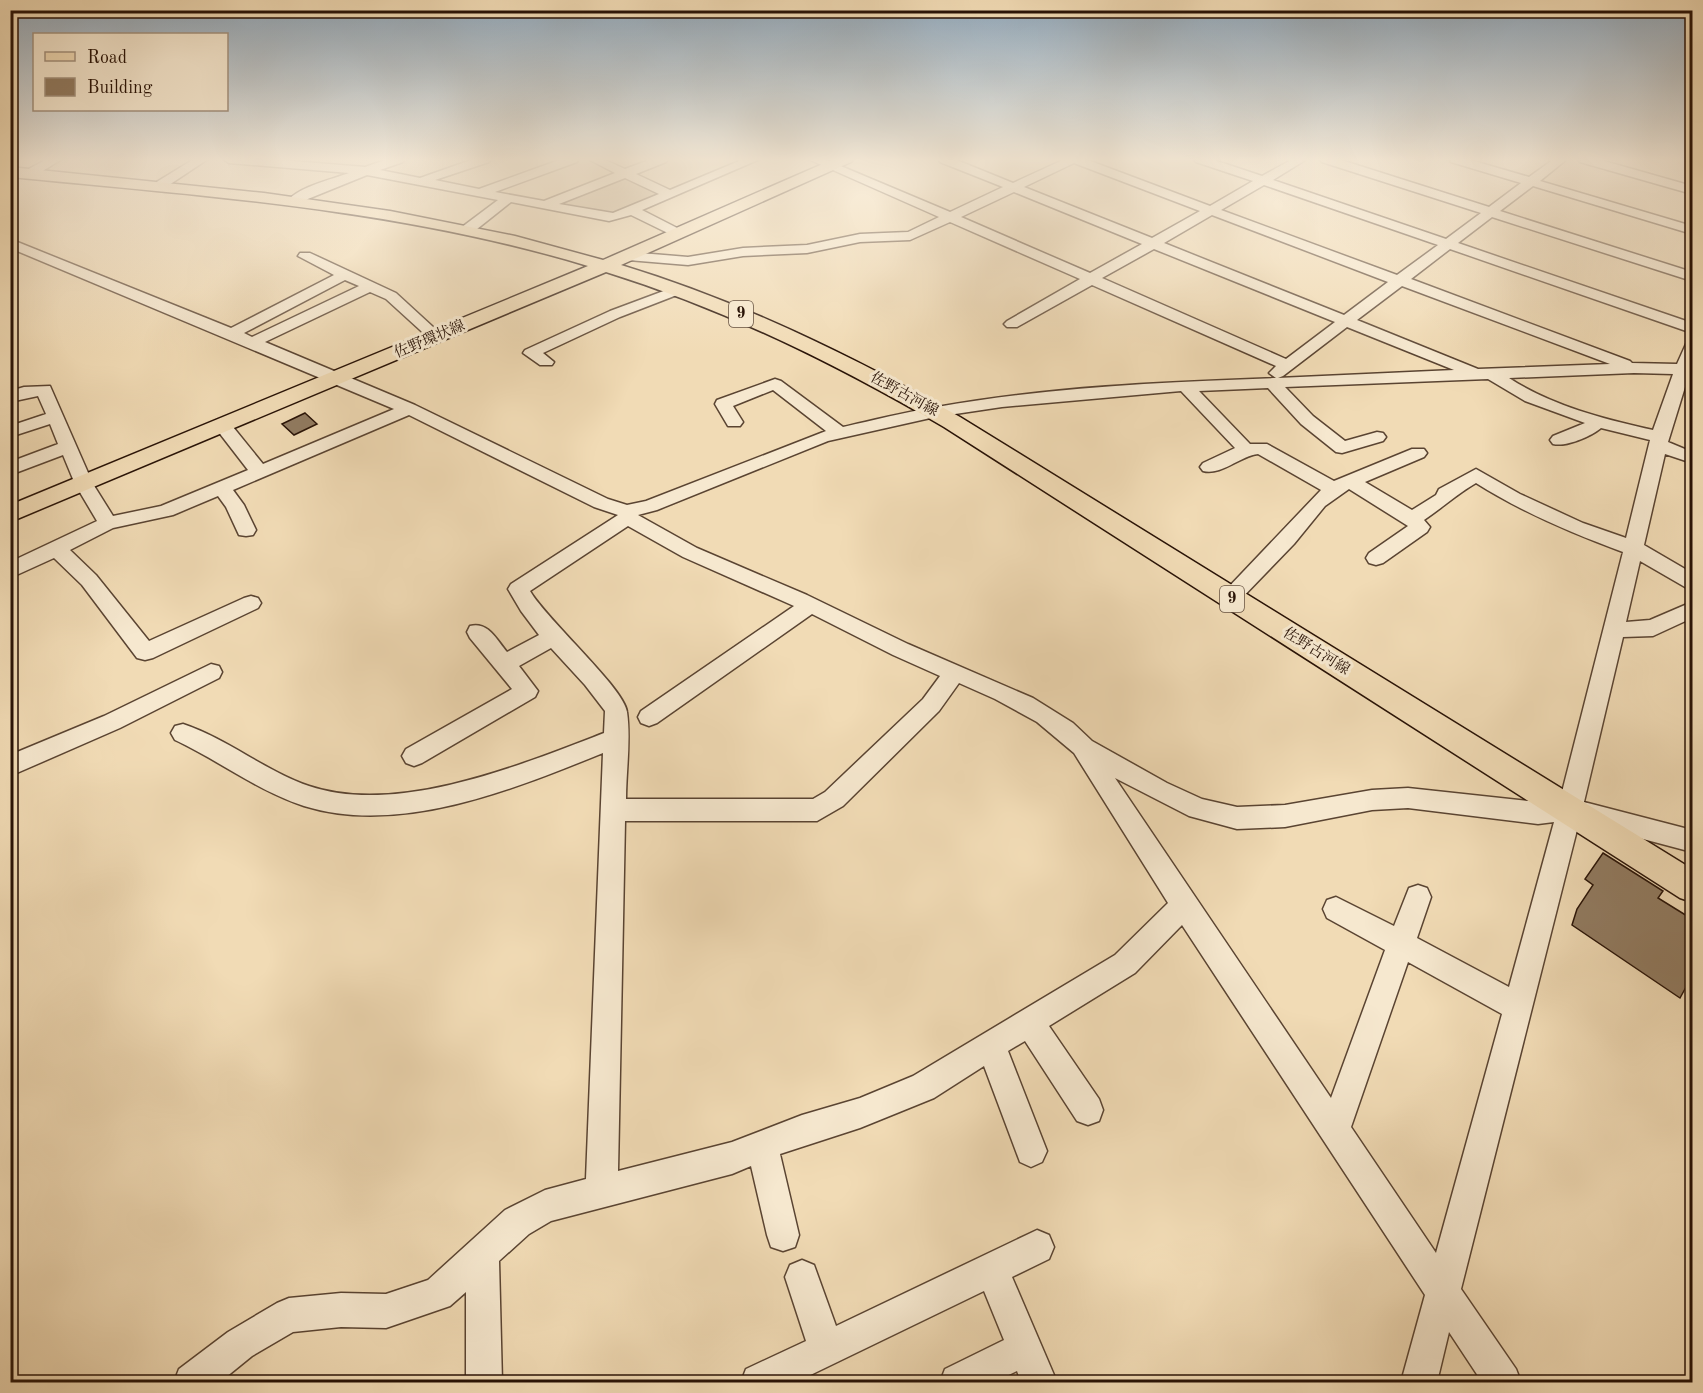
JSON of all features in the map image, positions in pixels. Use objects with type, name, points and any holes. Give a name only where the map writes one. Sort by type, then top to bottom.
[{"type":"main road","name":"佐野古河線","points":[[431,224],[467,230],[605,266],[750,318],[819,349],[935,412],[1692,887]]},
{"type":"main road","name":"佐野環状線","points":[[10,514],[337,380],[700,224]]},
{"type":"street","points":[[467,230],[475,224]]},
{"type":"street","points":[[658,224],[678,234]]},
{"type":"street","points":[[627,256],[688,261],[743,252],[807,249],[860,238],[910,236],[935,224]]},
{"type":"street","points":[[966,224],[1287,365]]},
{"type":"street","points":[[1107,224],[1485,374],[1562,410],[1596,423],[1660,441],[1692,458]]},
{"type":"street","points":[[1012,324],[1188,224]]},
{"type":"street","points":[[1250,224],[1634,368]]},
{"type":"street","points":[[1390,224],[1692,328]]},
{"type":"street","points":[[1267,384],[1287,365],[1473,224]]},
{"type":"street","points":[[1530,224],[1692,277]]},
{"type":"street","points":[[1669,224],[1692,231]]},
{"type":"street","points":[[10,243],[409,410],[627,514],[678,546],[810,605],[894,647],[1041,712],[1067,731],[1082,747],[1184,905],[1503,1383]]},
{"type":"street","points":[[305,256],[391,296],[436,337]]},
{"type":"street","points":[[231,334],[344,275]]},
{"type":"street","points":[[251,343],[371,286]]},
{"type":"street","points":[[546,362],[531,353],[615,314],[677,290]]},
{"type":"street","points":[[1419,1383],[1570,810],[1660,441],[1687,369],[1692,347]]},
{"type":"street","points":[[602,1191],[616,710],[607,695],[552,638],[519,587],[627,514],[840,433],[935,412],[1039,397],[1186,387],[1634,368],[1687,369]]},
{"type":"street","points":[[734,422],[723,404],[775,384],[840,433]]},
{"type":"street","points":[[1267,384],[1342,448],[1377,437]]},
{"type":"street","points":[[1186,387],[1246,450]]},
{"type":"street","points":[[15,390],[44,390],[84,484],[108,523]]},
{"type":"street","points":[[10,571],[108,523],[166,511],[409,410]]},
{"type":"street","points":[[10,432],[55,416]]},
{"type":"street","points":[[1559,440],[1589,429],[1596,423]]},
{"type":"street","points":[[223,426],[260,472]]},
{"type":"street","points":[[10,469],[67,447]]},
{"type":"street","points":[[1209,467],[1246,450],[1261,448],[1412,519],[1420,527],[1376,558]]},
{"type":"street","points":[[1230,598],[1287,539],[1318,502],[1342,485],[1419,453]]},
{"type":"street","points":[[1412,519],[1444,498],[1446,493],[1476,475],[1513,498],[1576,528],[1633,548],[1692,582]]},
{"type":"street","points":[[222,489],[236,505],[246,530]]},
{"type":"street","points":[[56,548],[89,580],[145,652],[251,603]]},
{"type":"street","points":[[649,717],[810,605]]},
{"type":"street","points":[[1614,630],[1653,628],[1692,609]]},
{"type":"street","points":[[414,756],[527,691],[478,632]]},
{"type":"street","points":[[505,664],[552,638]]},
{"type":"street","points":[[10,766],[112,722],[211,672]]},
{"type":"street","points":[[613,810],[817,810],[834,799],[931,705],[954,673]]},
{"type":"street","points":[[183,733],[306,796],[352,807],[387,806],[484,785],[541,768],[614,739]]},
{"type":"street","points":[[1082,747],[1158,790],[1198,809],[1237,818],[1285,816],[1372,800],[1408,798],[1538,813],[1570,810],[1692,842]]},
{"type":"street","points":[[1334,1130],[1418,897]]},
{"type":"street","points":[[192,1383],[240,1344],[289,1315],[341,1310],[386,1311],[438,1294],[517,1222],[545,1206],[732,1158],[802,1130],[860,1113],[923,1087],[1125,964],[1184,905]]},
{"type":"street","points":[[1336,909],[1518,1007]]},
{"type":"street","points":[[1030,1023],[1088,1110]]},
{"type":"street","points":[[992,1047],[1031,1151]]},
{"type":"street","points":[[763,1147],[783,1235]]},
{"type":"street","points":[[759,1383],[1037,1247]]},
{"type":"street","points":[[482,1253],[484,1383]]},
{"type":"street","points":[[992,1269],[1039,1383]]},
{"type":"street","points":[[802,1277],[826,1350]]},
{"type":"street","points":[[958,1383],[1025,1348]]},
{"type":"building","points":[[305,413],[317,424],[294,435],[282,424]]},
{"type":"building","points":[[1603,853],[1663,891],[1658,898],[1692,919],[1692,950],[1688,956],[1692,959],[1692,976],[1680,998],[1572,925],[1577,909],[1593,885],[1585,879]]}]
